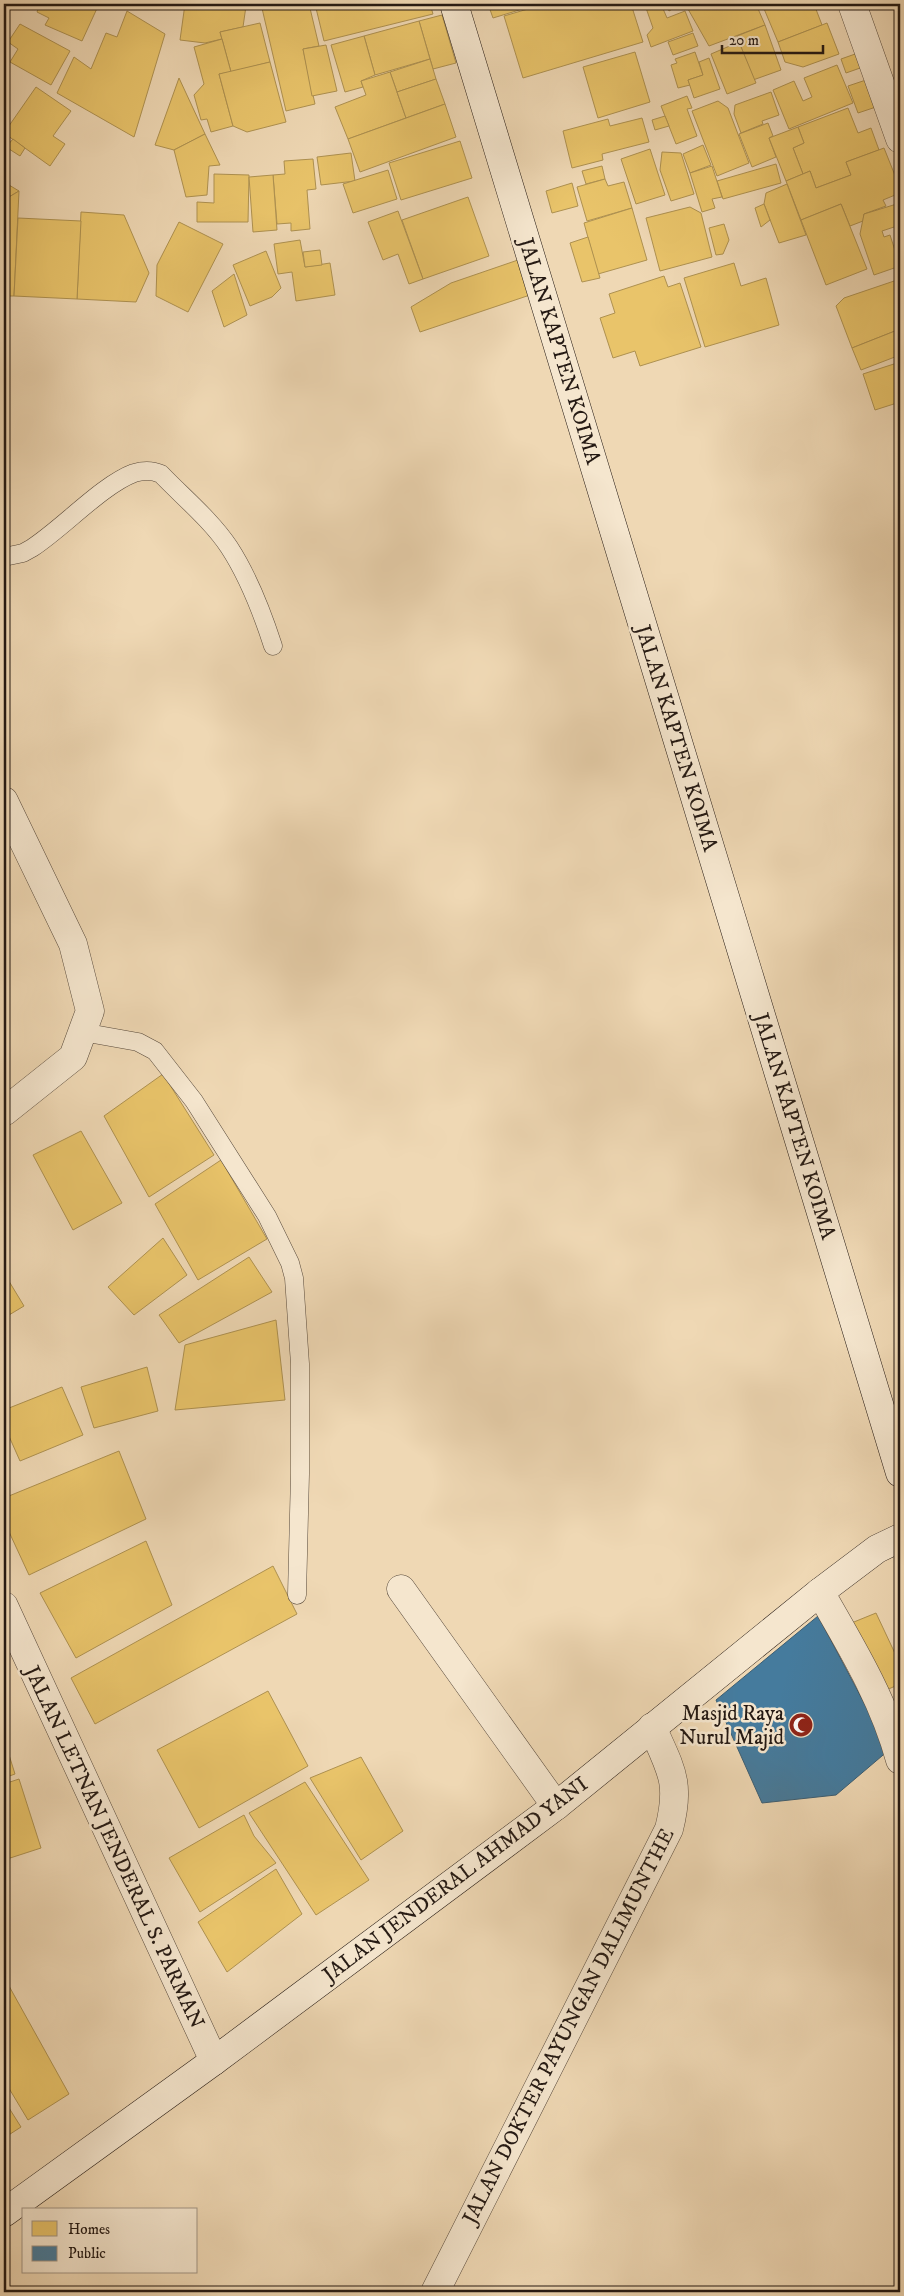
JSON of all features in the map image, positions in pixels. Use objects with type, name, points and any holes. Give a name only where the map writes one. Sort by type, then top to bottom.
[{"type":"street","name":"JALAN KAPTEN KOIMA","points":[[454,4],[900,1473]]},
{"type":"street","points":[[852,4],[900,138]]},
{"type":"street","points":[[4,801],[72,944],[90,1012],[77,1044],[4,1112]]},
{"type":"street","name":"JALAN JENDERAL AHMAD YANI","points":[[4,2213],[214,2061],[556,1806],[820,1592],[877,1549],[900,1538]]},
{"type":"street","points":[[401,1589],[556,1806]]},
{"type":"street","points":[[820,1592],[868,1676],[900,1760]]},
{"type":"street","name":"JALAN LETNAN JENDERAL S. PARMAN","points":[[4,1606],[214,2061]]},
{"type":"street","name":"JALAN DOKTER PAYUNGAN DALIMUNTHE","points":[[435,2292],[669,1829],[676,1797],[674,1779],[652,1728]]},
{"type":"lane","points":[[4,557],[23,553],[37,545],[118,481],[135,473],[153,471],[161,474],[229,546],[241,568],[273,646]]},
{"type":"lane","points":[[77,1044],[138,1042],[156,1051],[194,1101],[267,1216],[290,1263],[294,1278],[300,1364],[300,1474],[296,1595]]},
{"type":"building: Homes","points":[[40,4],[99,4],[82,41],[45,25],[49,18],[37,12]]},
{"type":"building: Homes","points":[[185,4],[246,6],[243,27],[220,32],[222,39],[205,43],[180,40]]},
{"type":"building: Homes","points":[[261,4],[309,4],[319,46],[303,49],[315,104],[286,111]]},
{"type":"building: Homes","points":[[315,4],[430,4],[433,14],[324,41]]},
{"type":"building: Homes","points":[[488,4],[539,4],[493,18]]},
{"type":"building: Homes","points":[[545,4],[631,4],[643,42],[523,78],[504,16]]},
{"type":"building: Homes","points":[[661,4],[667,18],[685,11],[693,31],[651,47],[647,35],[653,28],[645,5]]},
{"type":"building: Homes","points":[[666,4],[681,4],[669,11]]},
{"type":"building: Homes","points":[[701,4],[756,4],[765,25],[709,46],[688,9]]},
{"type":"building: Homes","points":[[762,4],[814,4],[822,25],[778,42]]},
{"type":"building: Homes","points":[[127,11],[165,34],[134,137],[57,93],[74,57],[91,69],[106,33],[117,37]]},
{"type":"building: Homes","points":[[442,15],[456,63],[433,69],[419,21]]},
{"type":"building: Homes","points":[[419,21],[430,59],[375,75],[364,36]]},
{"type":"building: Homes","points":[[260,23],[270,62],[231,72],[220,32]]},
{"type":"building: Homes","points":[[827,23],[839,54],[803,67],[785,62],[778,42]]},
{"type":"building: Homes","points":[[20,24],[70,51],[51,85],[10,62],[18,49],[8,42]]},
{"type":"building: Homes","points":[[765,25],[781,70],[753,80],[737,36]]},
{"type":"building: Homes","points":[[693,33],[698,46],[673,55],[668,42]]},
{"type":"building: Homes","points":[[364,36],[375,75],[361,81],[363,87],[345,92],[331,45]]},
{"type":"building: Homes","points":[[222,39],[231,72],[219,74],[233,126],[211,132],[207,119],[201,120],[194,95],[204,84],[194,47]]},
{"type":"building: Homes","points":[[739,42],[756,83],[727,94],[711,54]]},
{"type":"building: Homes","points":[[326,45],[337,91],[312,96],[303,49]]},
{"type":"building: Homes","points":[[635,52],[650,102],[598,118],[583,67]]},
{"type":"building: Homes","points":[[695,52],[703,75],[688,80],[690,85],[678,88],[671,65],[677,63],[675,59]]},
{"type":"building: Homes","points":[[858,53],[863,67],[846,73],[841,59]]},
{"type":"building: Homes","points":[[709,58],[720,89],[694,98],[688,80],[703,75],[699,62]]},
{"type":"building: Homes","points":[[430,59],[436,79],[397,92],[390,72]]},
{"type":"building: Homes","points":[[270,62],[286,122],[247,132],[233,126],[219,74]]},
{"type":"building: Homes","points":[[837,65],[853,103],[789,129],[773,90],[794,81],[803,101],[812,97],[804,78]]},
{"type":"building: Homes","points":[[390,72],[406,118],[348,139],[335,107],[366,95],[361,81]]},
{"type":"building: Homes","points":[[179,78],[205,134],[174,150],[155,145]]},
{"type":"building: Homes","points":[[436,79],[445,104],[406,118],[397,92]]},
{"type":"building: Homes","points":[[869,79],[879,106],[858,113],[848,86]]},
{"type":"building: Homes","points":[[36,87],[71,111],[53,136],[65,144],[50,166],[4,133]]},
{"type":"building: Homes","points":[[771,92],[779,115],[762,121],[763,124],[741,133],[734,114],[735,105]]},
{"type":"building: Homes","points":[[687,96],[692,108],[687,109],[697,136],[676,144],[661,106]]},
{"type":"building: Homes","points":[[718,101],[728,108],[749,163],[717,176],[692,111]]},
{"type":"building: Homes","points":[[445,104],[456,137],[360,172],[348,139]]},
{"type":"building: Homes","points":[[848,108],[858,133],[871,128],[879,150],[846,162],[851,175],[816,188],[810,171],[803,174],[793,148],[804,143],[798,127]]},
{"type":"building: Homes","points":[[665,116],[669,126],[655,130],[652,120]]},
{"type":"building: Homes","points":[[642,118],[649,142],[602,154],[603,160],[572,168],[563,131],[608,119],[610,126]]},
{"type":"building: Homes","points":[[768,123],[773,136],[769,138],[776,157],[752,167],[739,134]]},
{"type":"building: Homes","points":[[798,127],[804,143],[793,148],[803,174],[786,181],[769,138]]},
{"type":"building: Homes","points":[[205,134],[220,165],[209,166],[207,195],[186,197],[174,150]]},
{"type":"building: Homes","points":[[13,139],[25,148],[20,156],[6,147]]},
{"type":"building: Homes","points":[[460,141],[472,178],[401,200],[389,163]]},
{"type":"building: Homes","points":[[703,145],[711,165],[690,173],[683,154]]},
{"type":"building: Homes","points":[[884,148],[900,188],[900,193],[883,200],[886,206],[864,214],[863,221],[850,226],[841,204],[801,220],[786,181],[810,171],[816,188],[851,175],[846,162]]},
{"type":"building: Homes","points":[[650,149],[665,195],[636,204],[621,159]]},
{"type":"building: Homes","points":[[662,152],[681,153],[694,194],[671,201],[660,170]]},
{"type":"building: Homes","points":[[351,153],[355,181],[321,185],[317,157]]},
{"type":"building: Homes","points":[[313,159],[316,189],[307,190],[310,229],[291,231],[291,223],[277,224],[273,175],[285,174],[284,161]]},
{"type":"building: Homes","points":[[776,164],[781,183],[723,199],[717,181]]},
{"type":"building: Homes","points":[[602,166],[605,179],[586,184],[582,171]]},
{"type":"building: Homes","points":[[712,166],[722,197],[712,199],[715,208],[702,212],[690,173]]},
{"type":"building: Homes","points":[[388,170],[397,199],[353,213],[343,184]]},
{"type":"building: Homes","points":[[214,174],[249,175],[248,222],[197,222],[197,202],[214,203]]},
{"type":"building: Homes","points":[[273,175],[277,230],[253,232],[249,177]]},
{"type":"building: Homes","points":[[605,179],[608,186],[624,182],[632,208],[587,221],[577,187]]},
{"type":"building: Homes","points":[[4,182],[19,191],[4,200]]},
{"type":"building: Homes","points":[[572,183],[578,206],[552,213],[546,191]]},
{"type":"building: Homes","points":[[787,184],[806,235],[779,243],[764,204],[766,193]]},
{"type":"building: Homes","points":[[19,191],[14,296],[4,296],[4,200]]},
{"type":"building: Homes","points":[[468,197],[489,256],[423,279],[402,220]]},
{"type":"building: Homes","points":[[900,203],[900,225],[882,231],[884,237],[890,235],[900,266],[874,275],[860,234],[864,214]]},
{"type":"building: Homes","points":[[764,204],[770,220],[761,227],[755,208]]},
{"type":"building: Homes","points":[[841,204],[867,269],[826,285],[801,220]]},
{"type":"building: Homes","points":[[690,207],[701,213],[712,257],[660,271],[646,218]]},
{"type":"building: Homes","points":[[632,208],[647,260],[598,274],[584,223]]},
{"type":"building: Homes","points":[[398,211],[423,279],[409,284],[398,254],[383,260],[368,222]]},
{"type":"building: Homes","points":[[81,212],[124,215],[149,273],[136,302],[77,299]]},
{"type":"building: Homes","points":[[18,218],[81,221],[77,299],[14,296]]},
{"type":"building: Homes","points":[[179,222],[223,244],[188,312],[156,296],[157,265]]},
{"type":"building: Homes","points":[[724,224],[729,240],[723,254],[716,255],[709,228]]},
{"type":"building: Homes","points":[[588,237],[600,278],[582,282],[570,243]]},
{"type":"building: Homes","points":[[300,240],[305,267],[330,263],[335,295],[296,301],[292,272],[278,274],[274,244]]},
{"type":"building: Homes","points":[[320,250],[322,265],[305,267],[303,252]]},
{"type":"building: Homes","points":[[266,251],[281,288],[272,297],[250,306],[233,265]]},
{"type":"building: Homes","points":[[518,260],[530,295],[420,332],[411,307],[451,283]]},
{"type":"building: Homes","points":[[734,263],[741,286],[766,278],[779,325],[705,347],[684,278]]},
{"type":"building: Homes","points":[[234,274],[247,315],[224,327],[212,291]]},
{"type":"building: Homes","points":[[664,276],[668,287],[680,283],[701,347],[640,366],[635,351],[613,358],[600,318],[615,313],[609,294]]},
{"type":"building: Homes","points":[[900,279],[900,329],[852,348],[836,306],[844,298]]},
{"type":"building: Homes","points":[[900,329],[900,355],[861,370],[852,348]]},
{"type":"building: Homes","points":[[900,362],[900,402],[875,410],[863,374]]},
{"type":"building: Homes","points":[[163,1074],[214,1155],[149,1197],[104,1116]]},
{"type":"building: Homes","points":[[81,1131],[122,1203],[73,1230],[33,1155]]},
{"type":"building: Homes","points":[[221,1160],[267,1239],[198,1280],[155,1204]]},
{"type":"building: Homes","points":[[163,1238],[187,1275],[134,1315],[108,1287]]},
{"type":"building: Homes","points":[[249,1257],[272,1292],[179,1343],[159,1315]]},
{"type":"building: Homes","points":[[4,1273],[24,1306],[4,1318]]},
{"type":"building: Homes","points":[[276,1320],[285,1400],[175,1410],[185,1345]]},
{"type":"building: Homes","points":[[147,1367],[158,1411],[94,1428],[81,1387]]},
{"type":"building: Homes","points":[[62,1387],[83,1435],[20,1461],[4,1425],[4,1410]]},
{"type":"building: Homes","points":[[119,1451],[146,1519],[29,1575],[4,1521],[4,1498]]},
{"type":"building: Homes","points":[[146,1541],[172,1605],[76,1658],[40,1593]]},
{"type":"building: Homes","points":[[273,1566],[297,1614],[95,1724],[71,1678]]},
{"type":"building: Homes","points":[[876,1613],[900,1664],[900,1684],[884,1691],[849,1624]]},
{"type":"building: Homes","points":[[268,1691],[308,1766],[199,1828],[157,1750]]},
{"type":"building: Homes","points":[[4,1739],[15,1774],[4,1778]]},
{"type":"building: Homes","points":[[361,1757],[403,1831],[361,1860],[310,1778]]},
{"type":"building: Homes","points":[[19,1779],[41,1848],[4,1860],[4,1784]]},
{"type":"building: Homes","points":[[305,1782],[369,1880],[316,1915],[249,1813]]},
{"type":"building: Homes","points":[[244,1815],[254,1836],[276,1863],[200,1912],[169,1858]]},
{"type":"building: Homes","points":[[276,1869],[302,1914],[227,1972],[198,1922]]},
{"type":"building: Homes","points":[[4,1977],[69,2094],[28,2120],[4,2080]]},
{"type":"building: Homes","points":[[4,2100],[21,2127],[4,2138]]},
{"type":"building: Public","name":"Masjid Raya Nurul Majid","points":[[818,1616],[889,1750],[836,1795],[762,1803],[716,1700]]},
{"type":"place","name":"Masjid Raya Nurul Majid","points":[[801,1725]]}]
